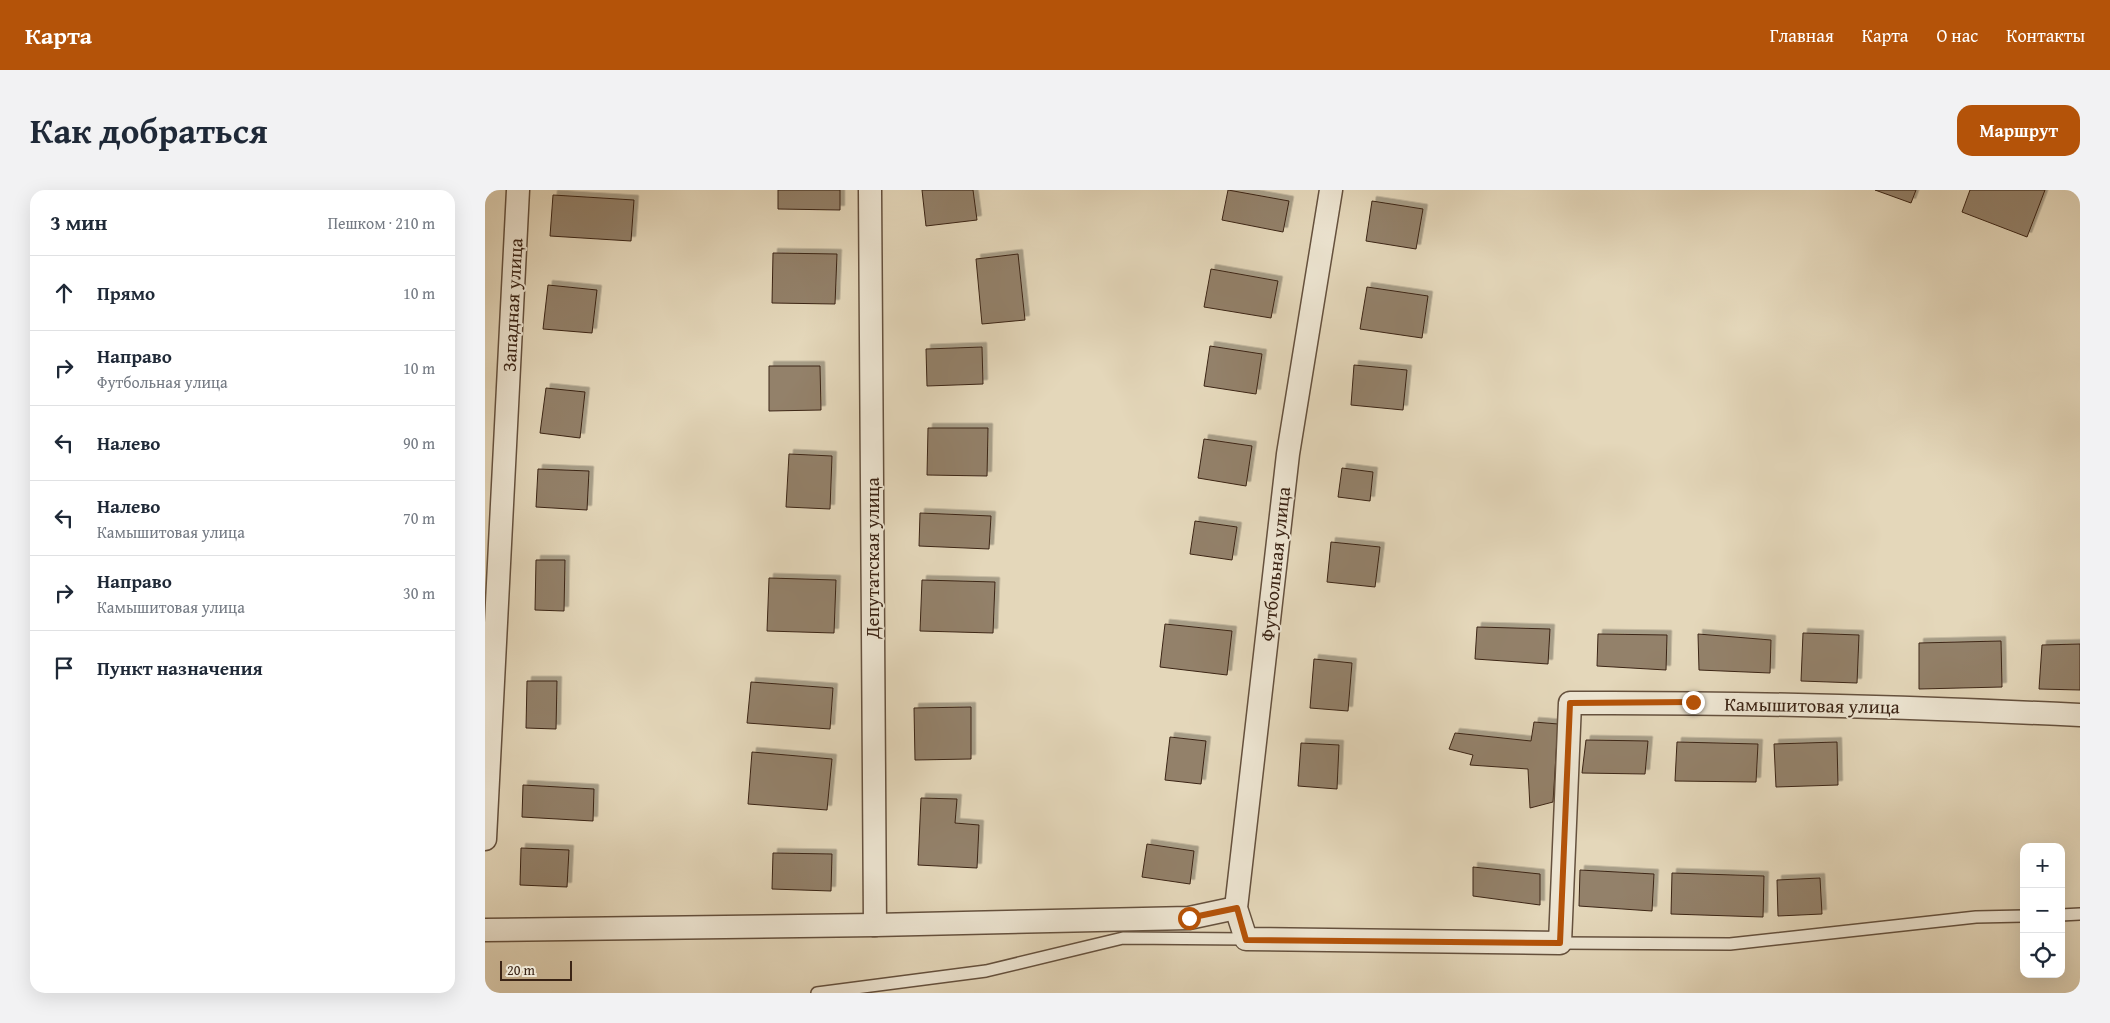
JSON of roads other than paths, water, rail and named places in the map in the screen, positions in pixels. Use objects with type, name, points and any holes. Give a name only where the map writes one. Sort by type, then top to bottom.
[{"type":"street","name":"Западная улица","points":[[485,839],[518,190]]},
{"type":"street","name":"Депутатская улица","points":[[870,190],[875,925]]},
{"type":"street","name":"Футбольная улица","points":[[1246,940],[1237,908],[1288,454],[1331,190]]},
{"type":"street","name":"Камышитовая улица","points":[[1560,943],[1570,703],[1693,702],[1934,708],[2080,715]]},
{"type":"street","points":[[485,930],[875,925],[1189,918],[1237,908]]},
{"type":"street","points":[[1246,940],[1560,943]]},
{"type":"lane","points":[[2065,915],[2080,914]]},
{"type":"lane","points":[[1560,943],[1730,944],[1976,917],[2020,916]]},
{"type":"lane","points":[[817,993],[986,971],[1123,938],[1246,940]]}]
